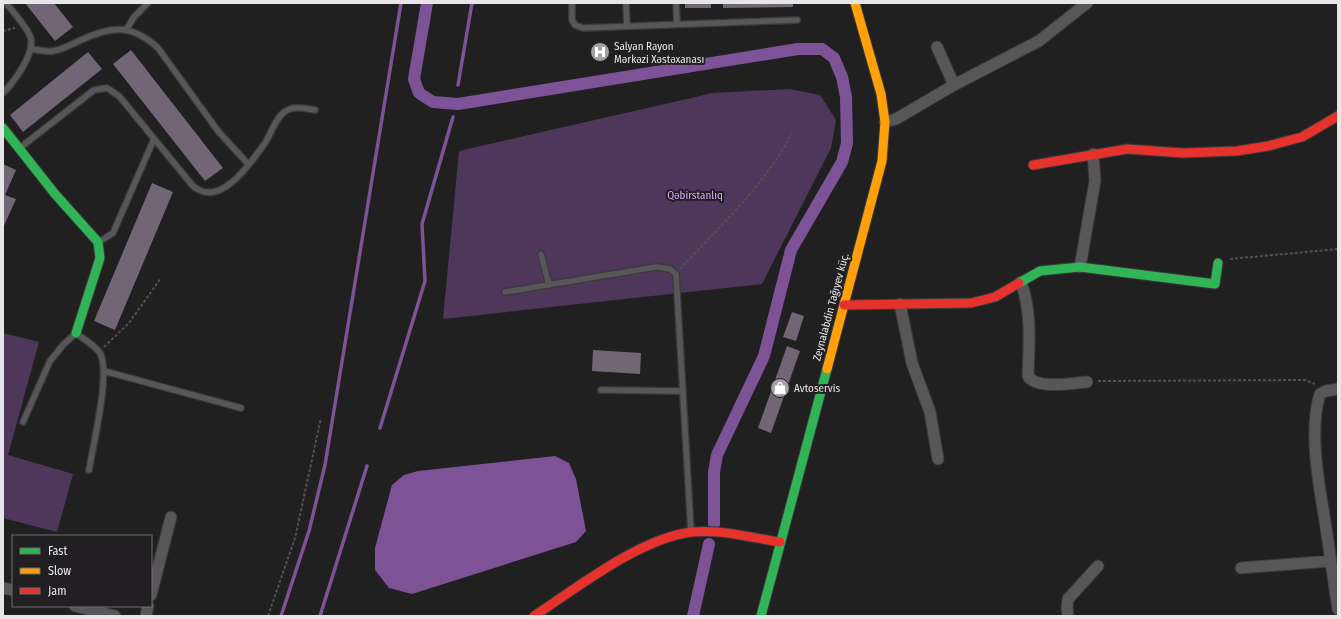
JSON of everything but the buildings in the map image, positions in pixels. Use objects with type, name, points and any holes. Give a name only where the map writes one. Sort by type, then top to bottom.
[{"type":"street","name":"Zeynalabdin Tağıyev küç.","points":[[761,616],[882,162],[885,122],[880,94],[855,3]]},
{"type":"street","points":[[885,122],[896,119],[954,85],[1039,40],[1087,3]]},
{"type":"street","points":[[937,47],[954,85]]},
{"type":"street","points":[[1033,165],[1127,149],[1183,154],[1268,146],[1302,136],[1338,116]]},
{"type":"street","points":[[3,128],[55,194],[98,242],[100,258],[76,333]]},
{"type":"street","points":[[1080,267],[1095,181],[1092,154]]},
{"type":"street","points":[[844,305],[971,303],[982,301],[1003,293],[1033,274],[1047,269],[1080,267],[1215,284],[1218,264]]},
{"type":"street","points":[[1021,282],[1027,300],[1030,317],[1028,376],[1031,381],[1040,385],[1087,382]]},
{"type":"street","points":[[900,304],[912,363],[930,412],[938,458]]},
{"type":"street","points":[[1338,389],[1326,391],[1320,394],[1318,402],[1316,462],[1338,609]]},
{"type":"street","points":[[152,592],[171,517]]},
{"type":"street","points":[[534,616],[616,563],[657,542],[690,532],[704,532],[780,542]]},
{"type":"street","points":[[1241,568],[1331,561]]},
{"type":"street","points":[[1068,616],[1068,599],[1098,566]]},
{"type":"street","points":[[80,607],[115,616]]},
{"type":"lane","points":[[3,93],[12,84],[31,49],[31,38],[24,26],[6,3]]},
{"type":"lane","points":[[126,30],[134,17],[148,3]]},
{"type":"lane","points":[[572,3],[572,20],[575,26],[583,28],[797,20]]},
{"type":"lane","points":[[626,3],[627,26]]},
{"type":"lane","points":[[676,3],[677,24]]},
{"type":"lane","points":[[31,49],[51,52],[59,50],[98,32],[126,30],[147,37],[158,48],[218,131],[248,164]]},
{"type":"lane","points":[[19,149],[94,90],[100,88],[114,91],[193,186],[200,192],[210,194],[224,189],[248,164],[265,142],[282,114],[297,107],[315,110]]},
{"type":"lane","points":[[98,242],[113,233],[154,139]]},
{"type":"lane","points":[[541,254],[549,285]]},
{"type":"lane","points":[[505,292],[656,267],[670,269],[676,274],[690,532]]},
{"type":"lane","points":[[23,422],[50,361],[63,345],[76,333],[99,352],[104,361],[104,371],[89,470]]},
{"type":"lane","points":[[104,371],[241,408]]},
{"type":"lane","points":[[601,390],[682,391]]},
{"type":"path","points":[[3,31],[24,26]]},
{"type":"path","points":[[676,274],[759,183],[780,157],[792,133]]},
{"type":"path","points":[[1218,264],[1227,259],[1338,249]]},
{"type":"path","points":[[99,352],[129,323],[161,278]]},
{"type":"path","points":[[1087,382],[1304,380],[1317,384],[1326,391]]},
{"type":"path","points":[[268,616],[295,538],[321,418]]},
{"type":"green space","name":"Qəbirstanlıq","points":[[790,89],[820,95],[836,120],[831,148],[762,284],[443,319],[459,151],[713,93]]},
{"type":"green space","points":[[3,333],[39,342],[8,455],[73,474],[57,532],[3,518]]},
{"type":"shaded area","points":[[555,456],[569,463],[576,479],[586,531],[576,542],[412,594],[389,588],[375,570],[375,548],[392,485],[404,475],[418,471]]},
{"type":"waterway","points":[[281,616],[309,531],[325,465],[401,3]]},
{"type":"waterway","points":[[427,3],[414,79],[419,93],[433,102],[458,104],[798,49],[822,49],[834,58],[842,77],[846,97],[847,143],[842,162],[791,250],[764,356],[717,455],[714,472],[714,524]]},
{"type":"waterway","points":[[458,85],[472,3]]},
{"type":"waterway","points":[[380,428],[425,281],[422,224],[453,117]]},
{"type":"waterway","points":[[320,616],[367,466]]},
{"type":"waterway","points":[[693,616],[709,544]]},
{"type":"traffic: fast","points":[[3,128],[55,194],[98,242],[100,258],[76,333]]},
{"type":"traffic: fast","points":[[1019,283],[1040,271],[1080,267],[1215,284],[1218,263]]},
{"type":"traffic: fast","points":[[761,616],[827,369]]},
{"type":"traffic: slow","points":[[827,369],[882,161],[885,122],[881,94],[855,3]]},
{"type":"traffic: jam","points":[[1033,165],[1127,149],[1183,153],[1237,151],[1268,146],[1302,137],[1338,116]]},
{"type":"traffic: jam","points":[[844,305],[971,303],[995,297],[1019,283]]},
{"type":"traffic: jam","points":[[534,616],[589,579],[630,554],[672,536],[703,531],[736,534],[780,542]]},
{"type":"place","name":"Salyan Rayon Mərkəzi Xəstəxanası","points":[[600,52]]},
{"type":"place","name":"Avtoservis","points":[[780,388]]}]
